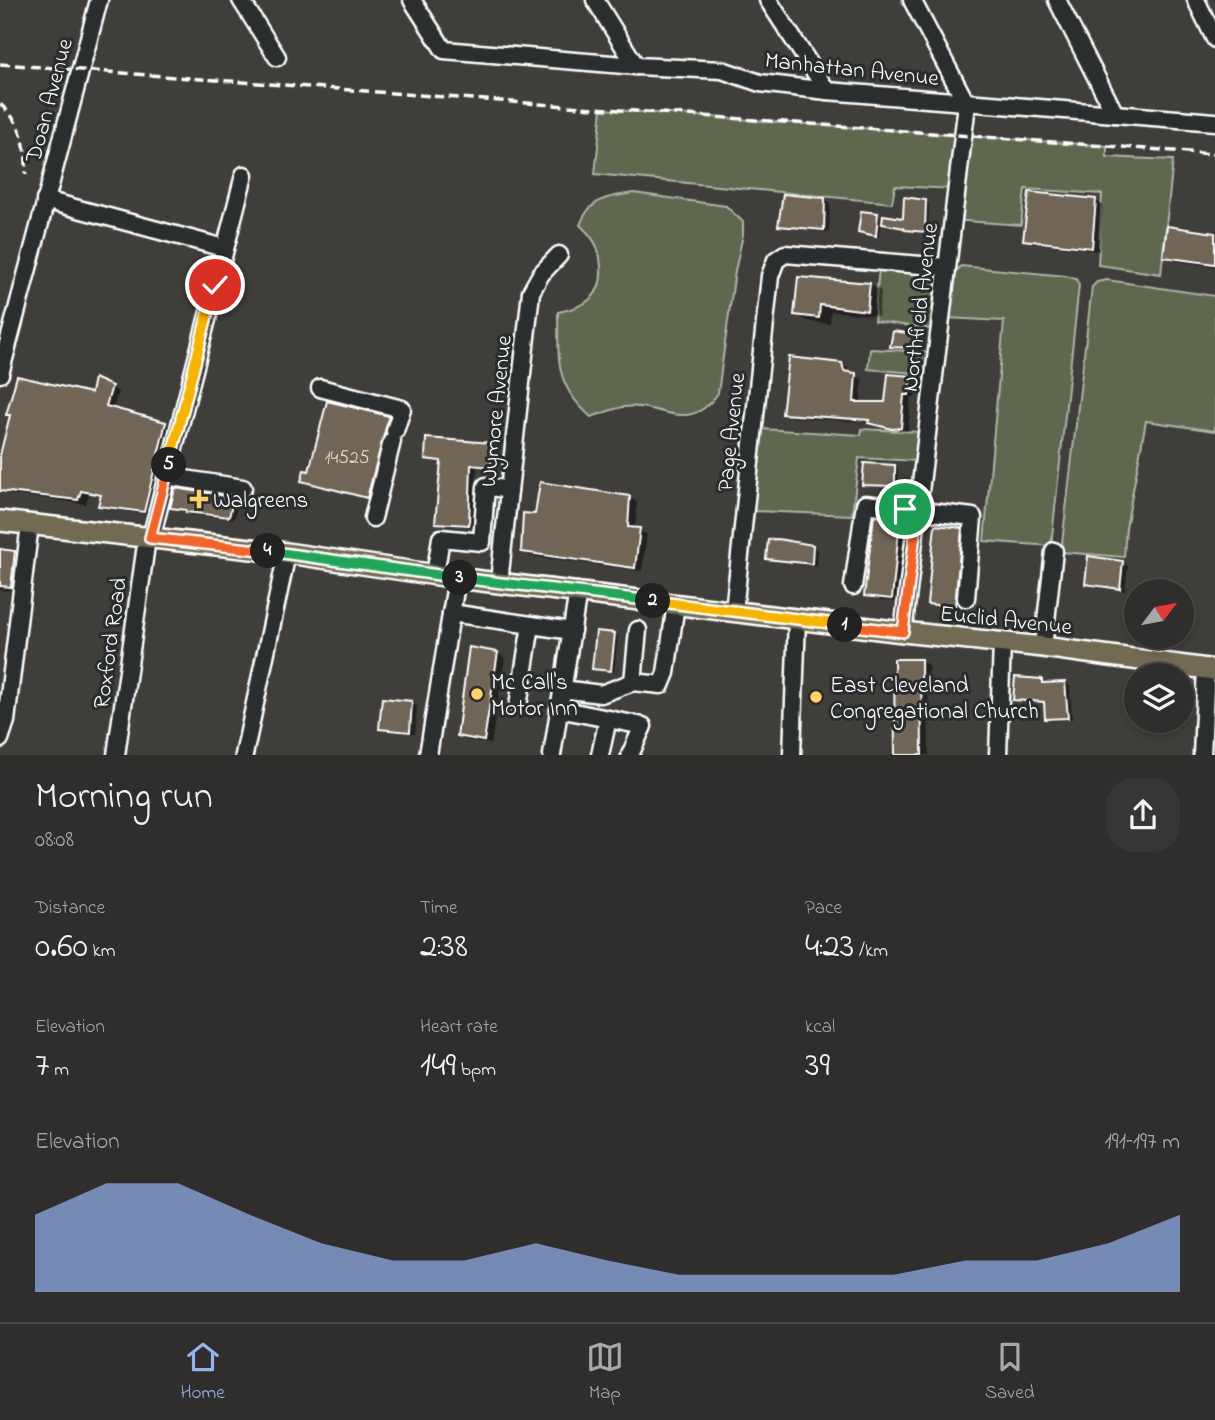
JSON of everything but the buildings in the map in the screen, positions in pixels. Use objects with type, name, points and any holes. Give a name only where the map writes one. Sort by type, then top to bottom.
[{"type":"main road","name":"Euclid Avenue","points":[[0,521],[287,553],[457,578],[1043,647],[1211,670]]},
{"type":"street","name":"Doan Avenue","points":[[0,374],[99,0]]},
{"type":"street","points":[[241,0],[276,57]]},
{"type":"street","name":"Manhattan Avenue","points":[[412,0],[444,50],[636,66],[722,70],[760,83],[827,91],[1215,122]]},
{"type":"street","points":[[595,0],[636,66]]},
{"type":"street","points":[[768,0],[827,91]]},
{"type":"street","points":[[912,0],[966,103]]},
{"type":"street","points":[[1057,0],[1115,114]]},
{"type":"street","points":[[1196,0],[1215,39]]},
{"type":"street","name":"Northfield Avenue","points":[[903,632],[966,103]]},
{"type":"street","name":"Roxford Road","points":[[116,755],[149,538],[244,176]]},
{"type":"street","points":[[45,200],[224,248]]},
{"type":"street","name":"Page Avenue","points":[[734,611],[770,276],[776,260],[785,254],[946,267]]},
{"type":"street","name":"Wymore Avenue","points":[[499,582],[531,292],[541,274],[559,255]]},
{"type":"street","points":[[320,388],[402,408],[373,518]]},
{"type":"street","points":[[166,476],[243,488]]},
{"type":"street","points":[[435,575],[442,538],[482,542],[486,486],[509,490]]},
{"type":"street","points":[[853,586],[865,504],[973,517],[966,598]]},
{"type":"street","points":[[0,739],[6,721],[30,524]]},
{"type":"street","points":[[1043,647],[1054,551]]},
{"type":"street","points":[[244,755],[287,553]]},
{"type":"street","points":[[428,755],[457,578]]},
{"type":"street","points":[[552,755],[578,592]]},
{"type":"street","points":[[562,689],[601,694],[633,682],[661,685],[666,673],[676,604]]},
{"type":"street","points":[[451,613],[572,631]]},
{"type":"street","points":[[792,755],[797,619]]},
{"type":"street","points":[[518,706],[531,625]]},
{"type":"street","points":[[633,682],[638,630]]},
{"type":"street","points":[[998,755],[1002,643]]},
{"type":"street","points":[[1202,755],[1211,670]]},
{"type":"street","points":[[559,709],[643,726],[630,755]]},
{"type":"street","points":[[600,755],[608,719]]},
{"type":"green space","points":[[602,109],[1107,146],[1107,157],[1173,160],[1161,274],[1098,265],[1102,194],[1025,189],[1021,225],[952,220],[955,189],[895,186],[892,203],[595,174]]},
{"type":"green space","points":[[634,193],[726,206],[743,222],[718,393],[707,406],[696,413],[685,415],[623,407],[591,417],[570,393],[564,381],[559,357],[558,312],[584,304],[595,294],[601,278],[598,249],[580,225],[589,209],[601,200]]},
{"type":"green space","points":[[961,266],[1066,276],[1076,279],[1079,285],[1051,546],[984,541],[1004,321],[947,318],[954,274]]},
{"type":"green space","points":[[879,267],[935,274],[937,282],[932,329],[874,321]]},
{"type":"green space","points":[[1107,280],[1215,296],[1215,431],[1146,421],[1126,528],[1124,557],[1061,552],[1092,287],[1097,282]]},
{"type":"green space","points":[[870,349],[929,352],[927,374],[868,369]]},
{"type":"green space","points":[[761,429],[861,435],[862,429],[920,432],[918,461],[859,458],[852,515],[753,511]]},
{"type":"railway","points":[[0,64],[1215,154]]},
{"type":"railway","points":[[0,104],[13,119],[22,136],[26,174]]},
{"type":"place","name":"Walgreens","points":[[199,499]]},
{"type":"place","name":"Mc Call's Motor Inn","points":[[477,694]]},
{"type":"place","name":"East Cleveland Congregational Church","points":[[816,697]]},
{"type":"route","points":[[215,285],[150,538],[903,632],[918,510],[905,509]]}]
